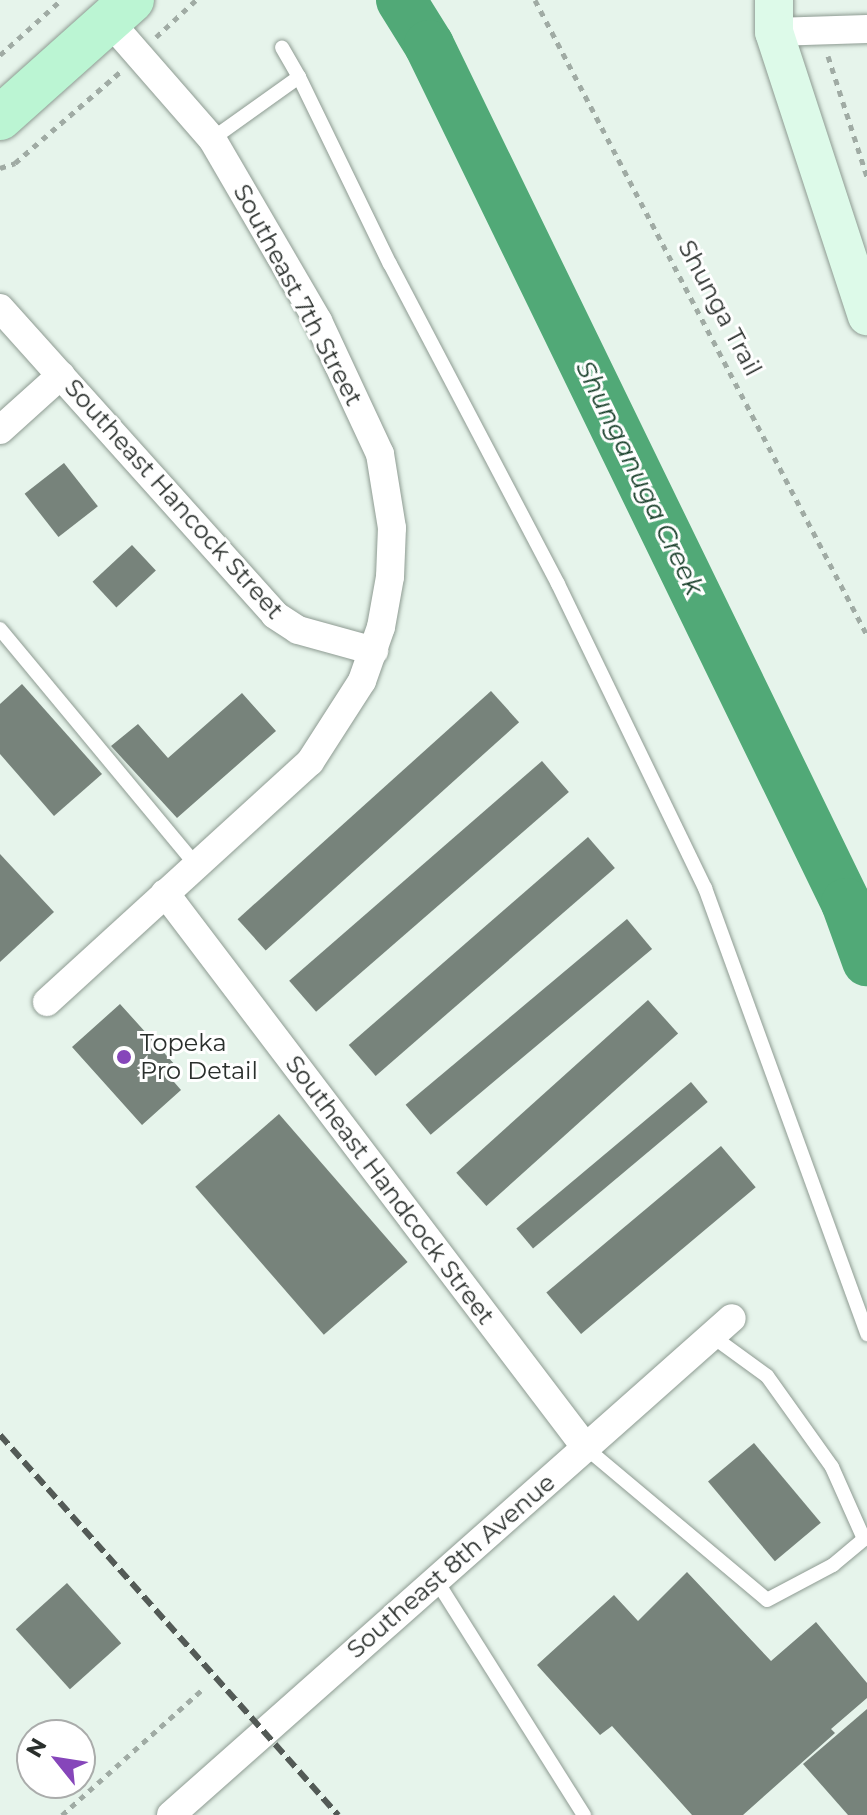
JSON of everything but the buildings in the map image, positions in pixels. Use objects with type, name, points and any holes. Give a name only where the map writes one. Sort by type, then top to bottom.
[{"type":"main road","points":[[752,0],[774,16],[867,316]]},
{"type":"main road","points":[[0,118],[121,10]]},
{"type":"street","name":"Southeast 7th Street","points":[[47,1002],[310,762],[339,723],[374,651],[390,577],[392,528],[380,454],[318,321],[212,139],[141,52],[121,10]]},
{"type":"street","points":[[774,16],[819,29],[867,29]]},
{"type":"street","name":"Southeast Hancock Street","points":[[0,308],[275,615],[298,630],[374,651]]},
{"type":"street","points":[[0,430],[61,375]]},
{"type":"street","name":"Southeast Handcock Street","points":[[165,893],[586,1448]]},
{"type":"street","name":"Southeast 8th Avenue","points":[[171,1815],[722,1327]]},
{"type":"lane","points":[[282,48],[390,264],[558,584],[705,888],[867,1334]]},
{"type":"lane","points":[[212,139],[299,77]]},
{"type":"lane","points":[[0,629],[196,865]]},
{"type":"lane","points":[[586,1448],[767,1600],[833,1565],[864,1539],[832,1467],[767,1376],[722,1327]]},
{"type":"lane","points":[[436,1580],[584,1815]]},
{"type":"path","points":[[0,55],[61,0]]},
{"type":"path","points":[[0,168],[15,163],[196,0]]},
{"type":"path","name":"Shunga Trail","points":[[535,0],[867,635]]},
{"type":"path","points":[[819,29],[867,177]]},
{"type":"path","points":[[62,1815],[202,1690]]},
{"type":"waterway","name":"Shunganuga Creek","points":[[401,0],[429,45],[846,903],[867,961]]},
{"type":"railway","points":[[0,1435],[338,1815]]},
{"type":"place","name":"Topeka Pro Detail","points":[[124,1057]]}]
